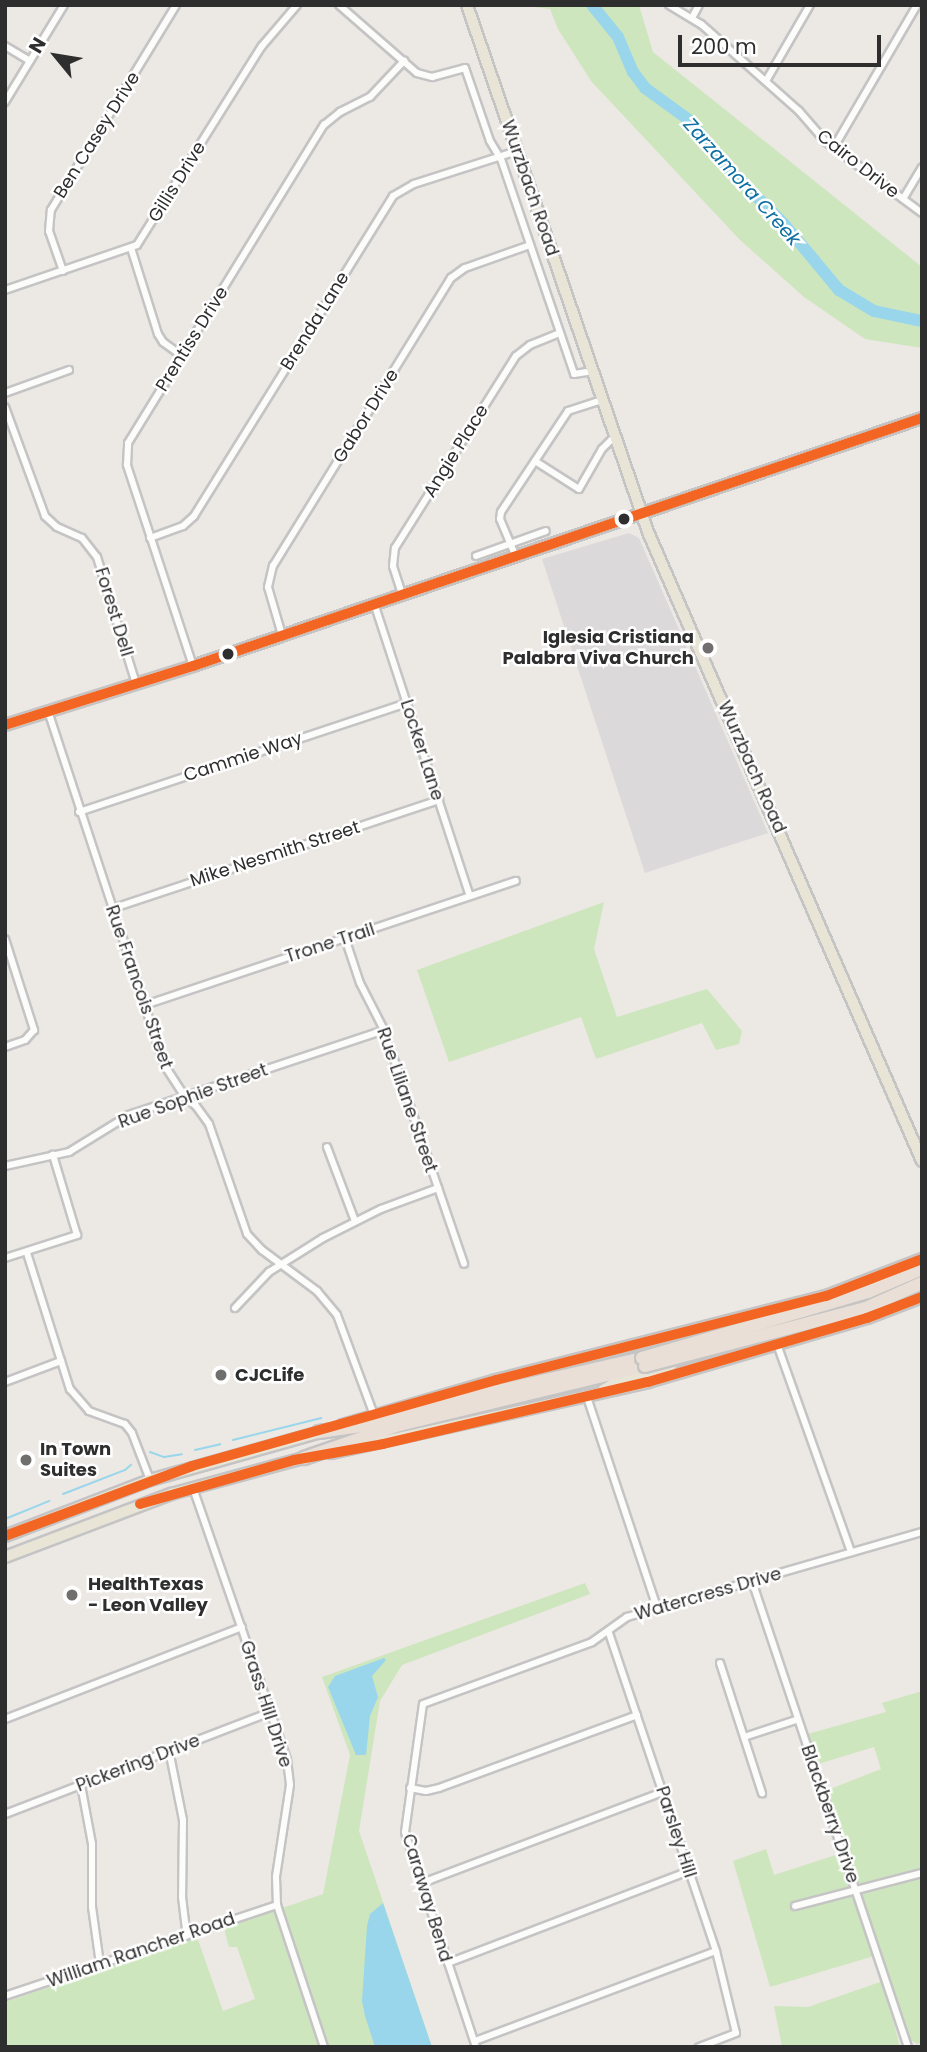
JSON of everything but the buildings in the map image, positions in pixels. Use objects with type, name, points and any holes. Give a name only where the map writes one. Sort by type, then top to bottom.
[{"type":"highway","points":[[319,1432],[368,1425],[497,1391],[644,1362],[857,1296],[922,1269]]},
{"type":"highway","points":[[303,1458],[399,1425],[866,1308],[922,1283]]},
{"type":"main road","name":"Wurzbach Road","points":[[468,7],[642,515],[922,1161]]},
{"type":"main road","points":[[6,721],[48,711],[193,666],[922,418]]},
{"type":"main road","points":[[5,1536],[150,1480],[374,1415],[624,1347],[826,1296],[922,1259]]},
{"type":"main road","points":[[5,1557],[115,1513],[193,1488],[303,1458],[383,1444],[592,1395],[867,1318],[922,1297]]},
{"type":"main road","points":[[742,1355],[716,1359],[708,1348],[706,1336],[713,1329],[751,1315]]},
{"type":"main road","points":[[592,1395],[615,1382],[660,1371],[673,1363],[667,1343],[624,1347]]},
{"type":"street","points":[[5,102],[64,5]]},
{"type":"street","name":"Ben Casey Drive","points":[[63,271],[49,231],[51,211],[176,5]]},
{"type":"street","name":"Gillis Drive","points":[[131,248],[143,238],[262,46],[297,5]]},
{"type":"street","points":[[339,5],[404,61]]},
{"type":"street","name":"Cairo Drive","points":[[669,5],[692,18],[766,81],[834,147],[922,213]]},
{"type":"street","points":[[692,18],[699,5]]},
{"type":"street","points":[[766,81],[810,5]]},
{"type":"street","points":[[834,147],[917,5]]},
{"type":"street","points":[[5,46],[30,61]]},
{"type":"street","name":"Wurzbach Road","points":[[404,61],[417,73],[432,77],[465,68],[490,141],[500,157],[574,374],[592,370]]},
{"type":"street","name":"Prentiss Drive","points":[[193,666],[125,453],[128,443],[324,125],[340,112],[370,97],[404,61]]},
{"type":"street","name":"Brenda Lane","points":[[150,538],[183,526],[194,516],[393,196],[414,184],[517,151]]},
{"type":"street","points":[[903,199],[922,167]]},
{"type":"street","name":"Gabor Drive","points":[[282,635],[268,587],[273,566],[451,278],[465,268],[530,244]]},
{"type":"street","points":[[5,290],[131,248],[159,334],[163,342],[182,356]]},
{"type":"street","name":"Angie Place","points":[[402,594],[393,566],[395,548],[516,355],[530,345],[560,333]]},
{"type":"street","points":[[5,393],[69,370]]},
{"type":"street","points":[[516,557],[500,519],[501,512],[568,411],[602,400]]},
{"type":"street","name":"Forest Dell","points":[[5,407],[45,516],[57,527],[82,538],[97,557],[136,684]]},
{"type":"street","points":[[535,461],[579,489],[602,449],[614,436]]},
{"type":"street","points":[[475,556],[546,531]]},
{"type":"street","name":"Locker Lane","points":[[374,604],[470,896]]},
{"type":"street","name":"Cammie Way","points":[[79,812],[407,703]]},
{"type":"street","name":"Rue Francois Street","points":[[48,711],[79,812],[165,1066],[185,1097],[196,1106],[209,1124],[247,1234],[317,1291],[337,1315],[374,1415]]},
{"type":"street","name":"Mike Nesmith Street","points":[[111,909],[439,800]]},
{"type":"street","name":"Trone Trail","points":[[145,1005],[516,881]]},
{"type":"street","name":"Rue Liliane Street","points":[[345,938],[360,983],[384,1030],[464,1264]]},
{"type":"street","points":[[5,939],[34,1030],[25,1040],[5,1047]]},
{"type":"street","name":"Rue Sophie Street","points":[[5,1166],[78,1149],[130,1115],[384,1030]]},
{"type":"street","points":[[327,1147],[355,1221]]},
{"type":"street","points":[[5,1258],[77,1235],[53,1155]]},
{"type":"street","points":[[235,1308],[258,1281],[281,1264],[355,1221],[438,1188]]},
{"type":"street","points":[[27,1253],[70,1389],[81,1405],[98,1415],[125,1424],[132,1433],[150,1480]]},
{"type":"street","points":[[776,1344],[850,1552]]},
{"type":"street","points":[[5,1382],[61,1361]]},
{"type":"street","points":[[592,1395],[657,1607]]},
{"type":"street","name":"Grass Hill Drive","points":[[193,1488],[286,1760],[290,1785],[276,1877],[277,1905],[324,2047]]},
{"type":"street","name":"Watercress Drive","points":[[423,1704],[592,1642],[609,1633],[627,1617],[922,1532]]},
{"type":"street","name":"Blackberry Drive","points":[[752,1581],[796,1720],[908,2047]]},
{"type":"street","points":[[5,1719],[242,1627]]},
{"type":"street","name":"Parsley Hill","points":[[609,1633],[716,1951],[736,2033],[699,2047]]},
{"type":"street","points":[[720,1663],[762,1793]]},
{"type":"street","name":"Caraway Bend","points":[[423,1704],[405,1832],[475,2044]]},
{"type":"street","name":"Pickering Drive","points":[[5,1814],[271,1712]]},
{"type":"street","points":[[410,1788],[426,1791],[439,1788],[637,1715]]},
{"type":"street","points":[[744,1737],[796,1720]]},
{"type":"street","points":[[169,1750],[183,1820],[182,1897],[187,1936]]},
{"type":"street","points":[[81,1785],[92,1844],[92,1907],[100,1964]]},
{"type":"street","points":[[422,1884],[663,1793]]},
{"type":"street","points":[[448,1963],[689,1871]]},
{"type":"street","points":[[795,1906],[857,1892],[922,1872]]},
{"type":"street","name":"William Rancher Road","points":[[5,1996],[277,1905]]},
{"type":"street","points":[[475,2044],[716,1951]]},
{"type":"shaded area","points":[[629,533],[639,538],[768,833],[645,873],[542,559]]},
{"type":"green space","points":[[518,5],[639,5],[653,52],[922,267],[922,348],[865,339],[804,297],[740,240],[591,81],[558,29],[550,9]]},
{"type":"green space","points":[[604,902],[594,949],[617,1017],[707,989],[742,1031],[739,1044],[716,1050],[702,1023],[596,1059],[581,1017],[449,1062],[417,970]]},
{"type":"green space","points":[[585,1583],[590,1594],[402,1665],[380,1701],[359,1831],[432,2047],[5,2047],[5,2002],[197,1937],[223,2011],[255,1999],[237,1947],[229,1947],[224,1928],[323,1894],[350,1755],[322,1677]]},
{"type":"green space","points":[[922,1691],[922,2042],[918,2044],[910,2040],[881,1954],[770,1987],[733,1861],[766,1849],[774,1875],[845,1852],[825,1791],[881,1769],[874,1747],[815,1765],[804,1735],[886,1712],[882,1703]]},
{"type":"green space","points":[[883,1981],[900,2047],[782,2047],[774,2006],[808,2007]]},
{"type":"water","points":[[384,1658],[386,1660],[372,1676],[378,1697],[370,1716],[366,1755],[356,1755],[328,1687],[335,1676]]},
{"type":"water","points":[[383,1903],[432,2047],[375,2047],[362,2001],[367,1926],[370,1914]]},
{"type":"waterway","name":"Zarzamora Creek","points":[[592,5],[618,37],[633,72],[645,88],[689,120],[725,165],[784,224],[839,290],[874,311],[922,321]]},
{"type":"waterway","points":[[233,1440],[321,1418]]},
{"type":"waterway","points":[[195,1450],[220,1444]]},
{"type":"waterway","points":[[150,1452],[164,1457],[182,1454]]},
{"type":"waterway","points":[[63,1494],[125,1470],[131,1465]]},
{"type":"waterway","points":[[5,1519],[49,1501]]},
{"type":"transit line","points":[[5,725],[193,666],[922,418]]},
{"type":"transit line","points":[[5,1536],[192,1466],[496,1380],[826,1296],[922,1259]]},
{"type":"transit line","points":[[140,1504],[294,1460],[383,1444],[648,1382],[867,1318],[922,1297]]},
{"type":"place","name":"Iglesia Cristiana Palabra Viva Church","points":[[708,648]]},
{"type":"place","name":"CJCLife","points":[[221,1375]]},
{"type":"place","name":"In Town Suites","points":[[26,1460]]},
{"type":"place","name":"HealthTexas - Leon Valley","points":[[72,1595]]}]
